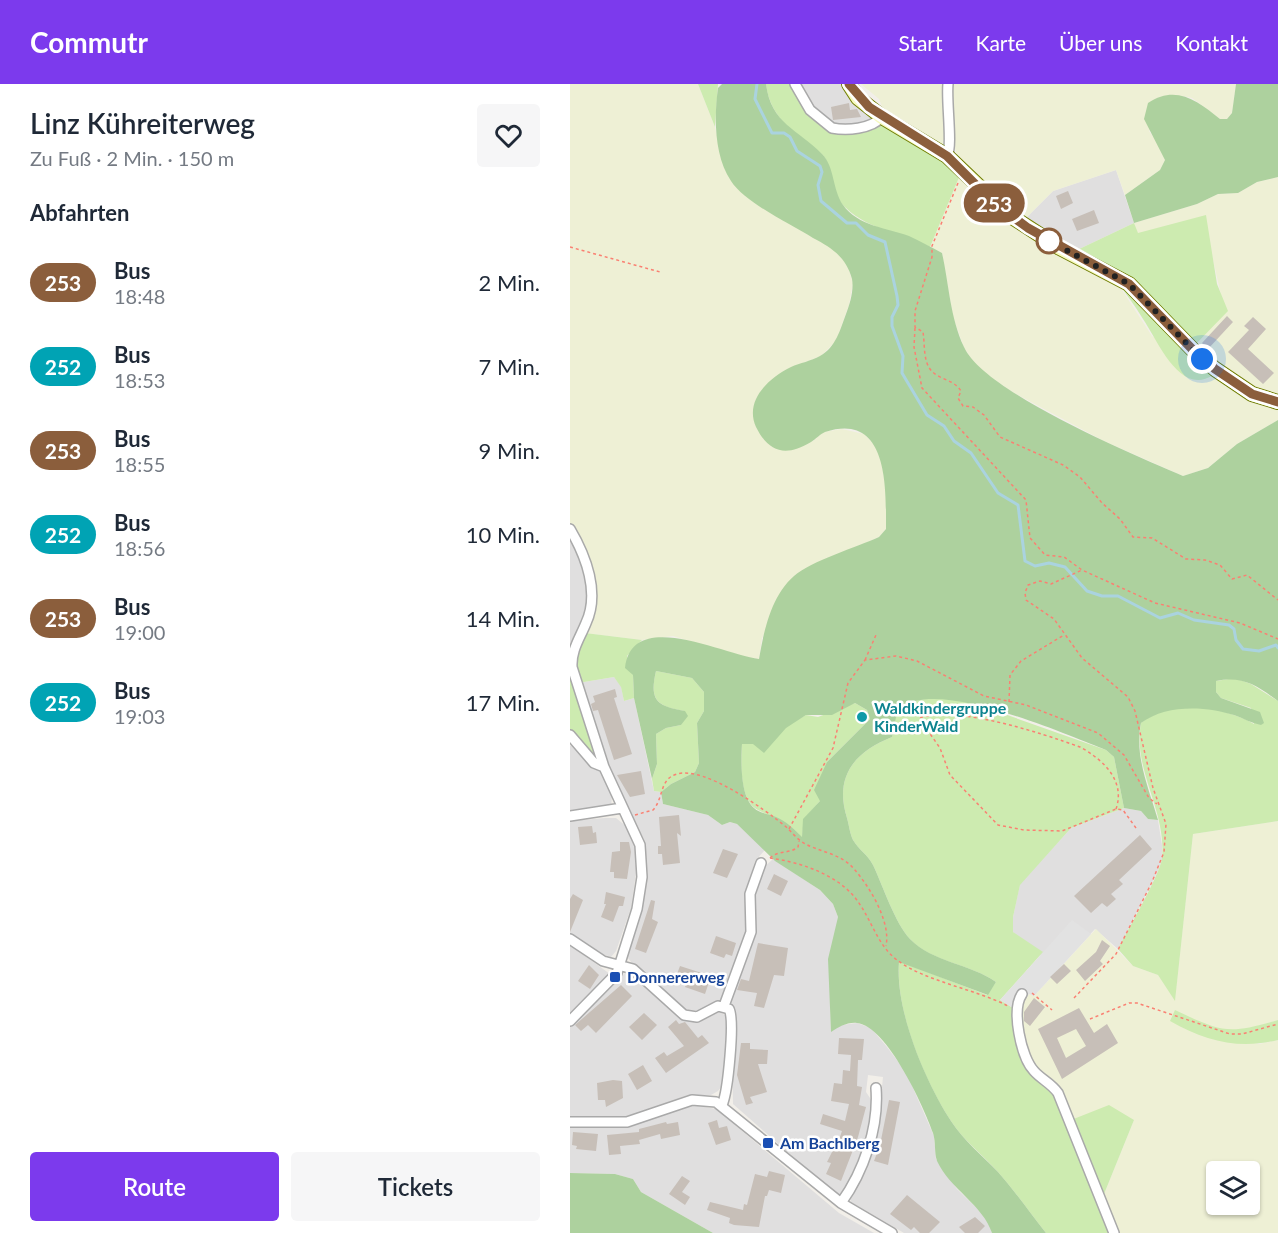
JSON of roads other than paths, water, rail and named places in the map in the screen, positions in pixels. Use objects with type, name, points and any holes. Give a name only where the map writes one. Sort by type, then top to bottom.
[{"type":"street","points":[[795,84],[810,110],[832,128],[864,126],[876,123],[882,117]]},
{"type":"street","points":[[849,84],[858,98],[882,117],[947,156],[993,202],[1028,228],[1129,284],[1195,352],[1224,376],[1252,394],[1278,402]]},
{"type":"street","points":[[947,156],[950,147],[947,118],[948,84]]},
{"type":"street","points":[[570,529],[585,561],[591,599],[588,619],[572,654],[572,667],[604,767],[640,845],[643,868],[637,909],[620,964],[610,984],[570,1021]]},
{"type":"street","points":[[570,735],[594,763],[604,767]]},
{"type":"street","points":[[570,816],[622,808]]},
{"type":"street","points":[[724,1006],[751,932],[750,894],[761,863]]},
{"type":"street","points":[[570,939],[603,961],[633,969],[684,1014],[697,1017],[718,1006],[724,1006],[732,1014],[728,1085],[722,1105]]},
{"type":"street","points":[[1022,994],[1016,1007],[1016,1014],[1029,1063],[1058,1093],[1114,1233]]},
{"type":"street","points":[[841,1203],[858,1172],[872,1135],[877,1107],[876,1088]]},
{"type":"street","points":[[570,1122],[627,1122],[692,1100],[706,1100],[722,1105],[841,1203],[892,1233]]},
{"type":"waterway","points":[[757,84],[755,99],[772,133],[784,133],[790,137],[797,151],[820,166],[822,172],[818,185],[821,201],[847,223],[856,223],[868,235],[885,242],[897,296],[898,305],[892,317],[892,326],[903,356],[902,373],[927,415],[944,426],[954,441],[971,453],[998,493],[1018,505],[1025,561],[1035,566],[1049,563],[1065,567],[1087,591],[1102,596],[1118,596],[1160,618],[1178,613],[1194,620],[1229,625],[1234,629],[1236,640],[1243,649],[1259,651],[1276,645],[1278,648]]},
{"type":"place","name":"Waldkindergruppe KinderWald","points":[[862,717]]},
{"type":"place","name":"Donnererweg","points":[[615,977]]},
{"type":"place","name":"Am Bachlberg","points":[[768,1143]]}]
